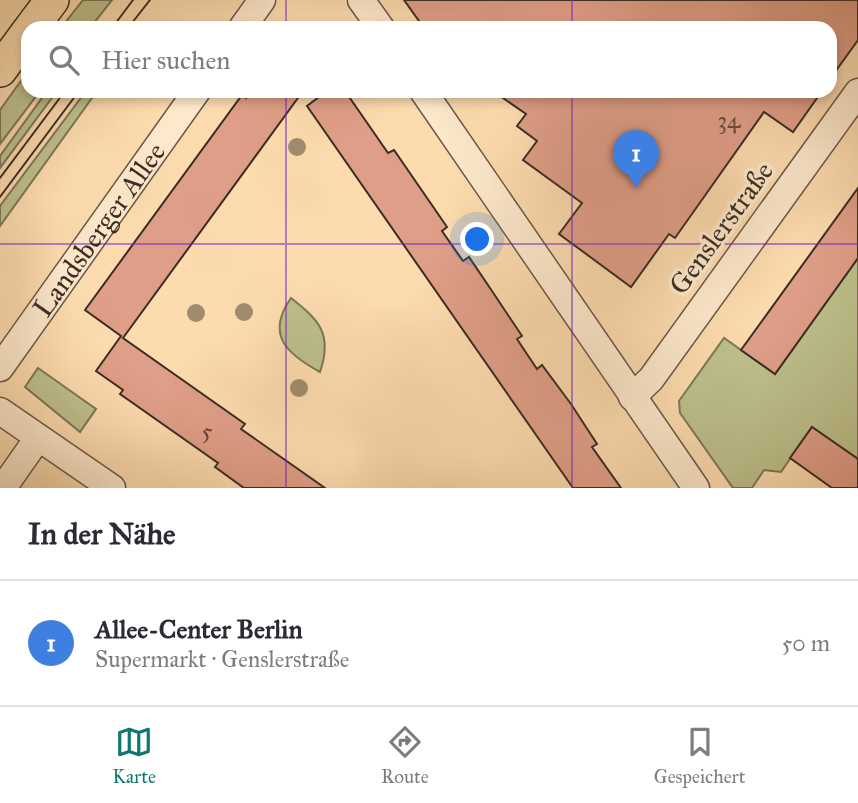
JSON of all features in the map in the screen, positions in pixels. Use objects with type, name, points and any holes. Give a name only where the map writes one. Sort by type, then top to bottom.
[{"type":"main road","points":[[36,21],[52,0]]},
{"type":"main road","points":[[0,70],[21,41]]},
{"type":"street","points":[[247,21],[262,0]]},
{"type":"street","points":[[361,0],[376,21]]},
{"type":"street","name":"Genslerstraße","points":[[632,397],[651,379],[858,92]]},
{"type":"street","name":"Landsberger Allee","points":[[0,368],[192,98]]},
{"type":"street","points":[[429,98],[696,488]]},
{"type":"street","points":[[0,411],[111,488]]},
{"type":"street","points":[[4,488],[38,438]]},
{"type":"green space","points":[[83,0],[112,0],[96,21],[66,21]]},
{"type":"green space","points":[[21,81],[21,98],[35,98],[0,144],[0,110]]},
{"type":"green space","points":[[42,98],[52,98],[0,168],[0,156]]},
{"type":"green space","points":[[81,98],[92,98],[0,226],[0,206]]},
{"type":"green space","points":[[858,258],[858,459],[812,427],[781,472],[764,470],[752,488],[733,488],[680,413],[679,401],[724,338],[775,374]]},
{"type":"green space","points":[[291,298],[321,329],[325,348],[320,372],[298,358],[283,342],[280,323]]},
{"type":"green space","points":[[38,368],[96,409],[80,432],[25,387]]},
{"type":"building","points":[[404,0],[858,0],[858,40],[837,69],[837,21],[419,21]]},
{"type":"building","points":[[240,98],[298,98],[123,338],[245,424],[241,429],[325,488],[244,488],[215,467],[218,463],[120,394],[123,390],[96,371],[121,336],[85,310]]},
{"type":"building","points":[[318,98],[350,98],[388,153],[394,150],[447,227],[442,231],[463,261],[469,257],[522,336],[517,339],[537,369],[542,365],[571,404],[597,444],[592,447],[621,488],[573,488],[307,106]]},
{"type":"building","points":[[503,98],[817,98],[793,132],[764,112],[675,238],[669,234],[631,287],[559,234],[582,203],[523,160],[537,141],[517,126],[526,114]]},
{"type":"building","points":[[858,188],[858,258],[775,374],[741,350]]},
{"type":"building","points":[[812,427],[858,459],[858,488],[832,488],[790,458]]},
{"type":"tram line","points":[[117,21],[133,0]]},
{"type":"tram line","points":[[134,21],[150,0]]},
{"type":"tram line","points":[[0,178],[60,98]]},
{"type":"tram line","points":[[0,197],[74,98]]},
{"type":"place","name":"Allee-Center Berlin","points":[[636,188]]}]
